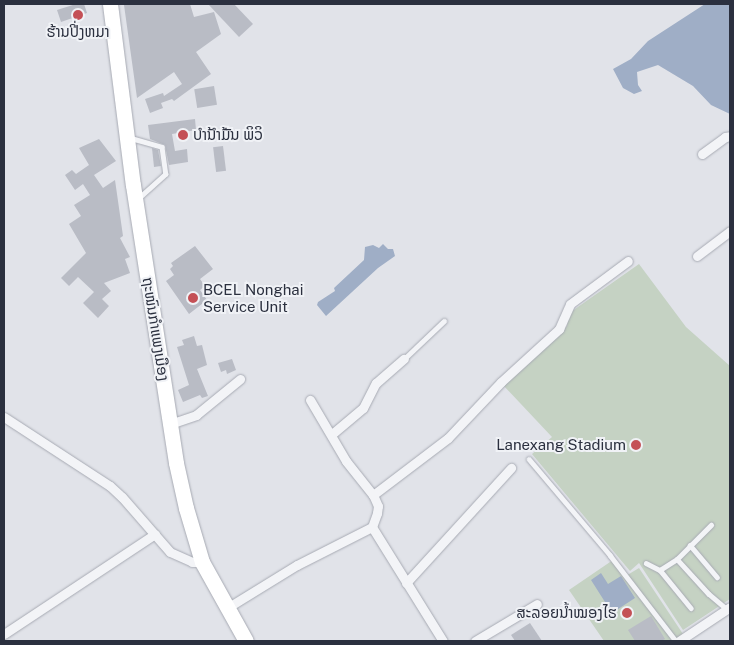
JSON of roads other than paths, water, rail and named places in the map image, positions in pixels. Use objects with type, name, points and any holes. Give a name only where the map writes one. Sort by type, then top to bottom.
[{"type":"main road","name":"ຖະໜົນກຳແພງເມືອງ","points":[[110,4],[136,202],[170,424],[186,508],[202,562],[244,641]]},
{"type":"street","points":[[702,154],[725,137],[730,136]]},
{"type":"street","points":[[697,256],[730,231]]},
{"type":"street","points":[[373,495],[448,438],[501,382],[559,328],[570,304],[628,261]]},
{"type":"street","points":[[332,434],[363,408],[376,383],[404,359]]},
{"type":"street","points":[[170,424],[196,415],[240,379]]},
{"type":"street","points":[[227,608],[297,565],[372,527],[378,506],[373,495],[346,461],[332,434],[310,400]]},
{"type":"street","points":[[4,416],[110,486],[170,552],[192,562],[202,562]]},
{"type":"street","points":[[406,583],[511,468]]},
{"type":"street","points":[[372,527],[443,641]]},
{"type":"street","points":[[4,634],[155,534]]},
{"type":"street","points":[[475,641],[536,604]]},
{"type":"street","points":[[677,641],[729,608]]},
{"type":"lane","points":[[127,137],[162,148],[166,174],[136,202]]},
{"type":"lane","points":[[404,359],[444,321]]},
{"type":"lane","points":[[529,459],[610,554],[677,641]]},
{"type":"lane","points":[[660,570],[677,559],[711,525]]},
{"type":"lane","points":[[690,545],[718,577]]},
{"type":"lane","points":[[677,559],[709,594],[729,608]]},
{"type":"lane","points":[[646,563],[660,570],[690,608]]},
{"type":"water","points":[[705,4],[730,4],[730,114],[711,105],[693,86],[658,65],[637,72],[638,85],[642,91],[634,94],[623,88],[613,69],[631,59],[648,41]]},
{"type":"water","points":[[383,244],[388,249],[393,249],[395,256],[378,268],[326,316],[317,305],[318,302],[335,291],[334,288],[364,260],[365,247],[373,245],[379,248]]},
{"type":"water","points":[[601,573],[608,584],[621,576],[635,598],[612,613],[591,580]]},
{"type":"place","name":"ຮ້ານປີ່ງຫມາ","points":[[78,15]]},
{"type":"place","name":"ບຳ້ນຳ້ມັນ ພິວິ","points":[[183,135]]},
{"type":"place","name":"BCEL Nonghai Service Unit","points":[[193,298]]},
{"type":"place","name":"Lanexang Stadium","points":[[636,445]]},
{"type":"place","name":"ສະລອຍນ້ຳໝອງໄຮ","points":[[627,613]]}]
